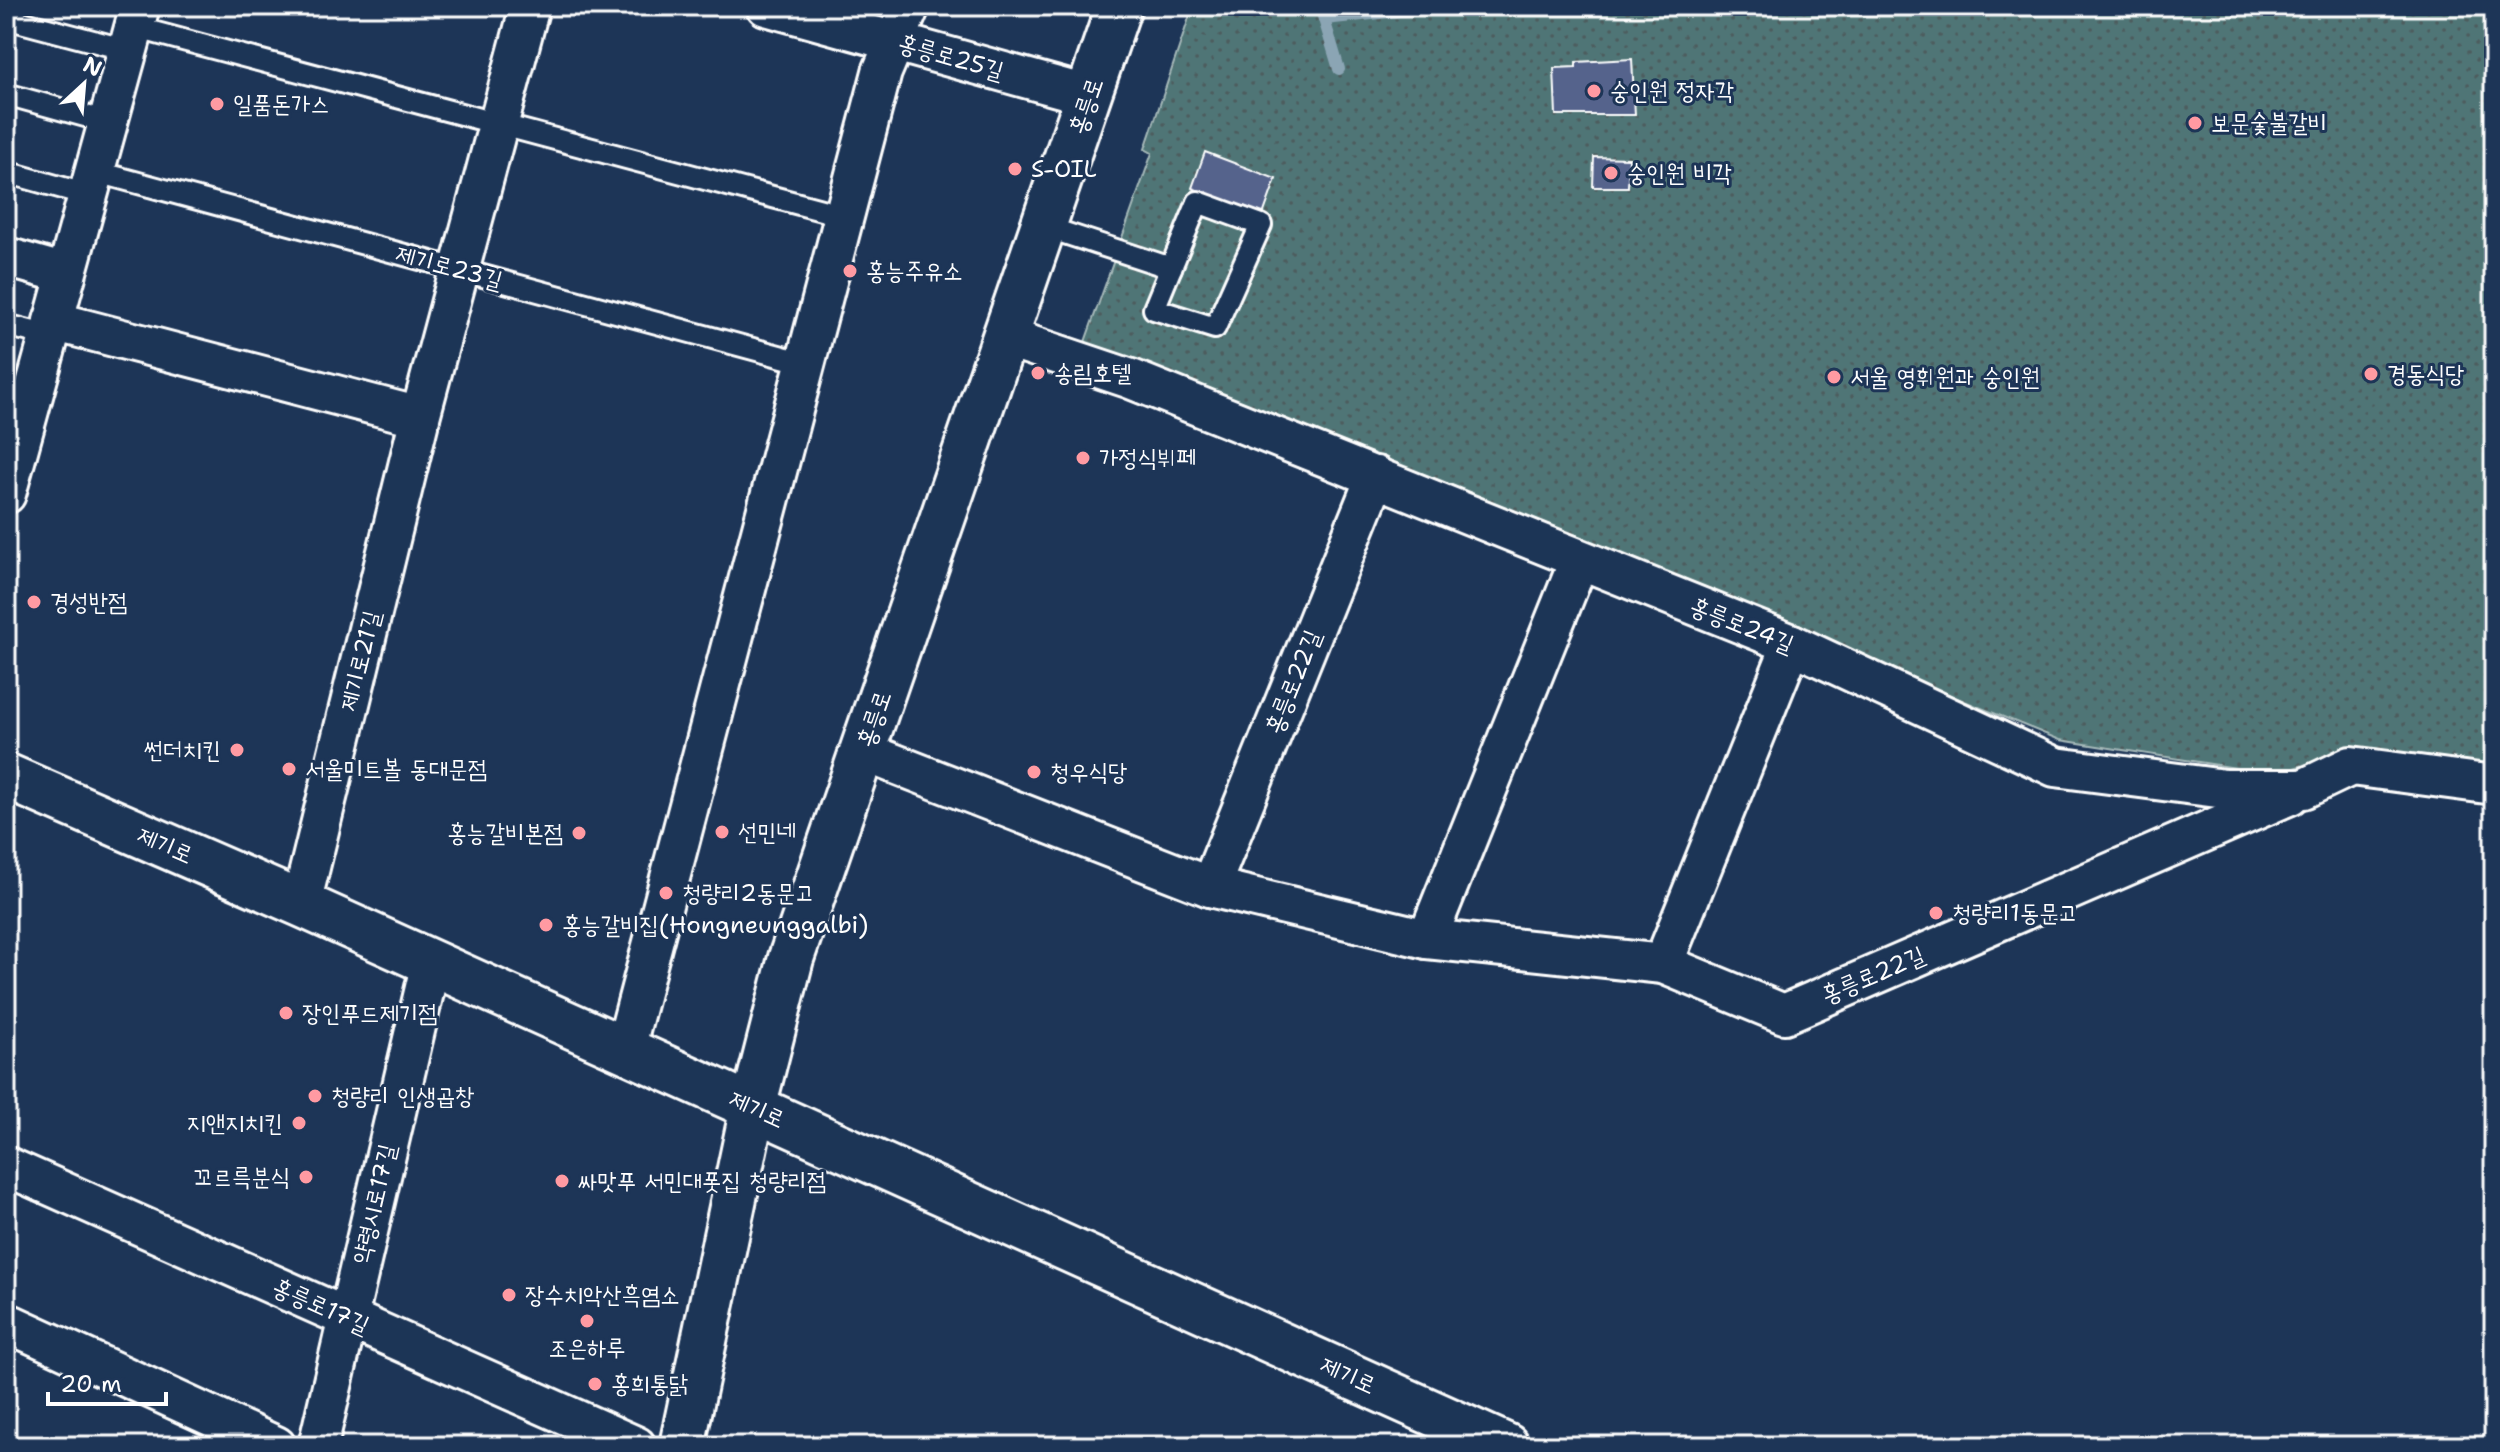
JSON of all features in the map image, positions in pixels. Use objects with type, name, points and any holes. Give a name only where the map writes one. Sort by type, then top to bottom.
[{"type":"main road","name":"홍릉로","points":[[682,1446],[753,1107],[791,958],[1119,6]]},
{"type":"main road","name":"제기로","points":[[10,788],[301,904],[1506,1446]]},
{"type":"street","name":"제기로21길","points":[[301,904],[420,417],[530,6]]},
{"type":"street","name":"홍릉로25길","points":[[766,6],[1090,96]]},
{"type":"street","points":[[625,1049],[882,72],[910,6]]},
{"type":"street","points":[[6,494],[134,28]]},
{"type":"street","points":[[6,257],[66,274]]},
{"type":"street","points":[[51,329],[420,417]]},
{"type":"street","name":"홍릉로24길","points":[[1006,337],[1131,379],[1792,644],[2055,767],[2225,789],[2303,789],[2351,766],[2494,785]]},
{"type":"street","name":"홍릉로22길","points":[[1210,887],[1376,476]]},
{"type":"street","points":[[1427,939],[1579,561]]},
{"type":"street","points":[[1663,964],[1792,644]]},
{"type":"street","name":"홍릉로22길","points":[[862,751],[1210,887],[1427,939],[1663,964],[1784,1014],[2303,789]]},
{"type":"street","name":"약령시로17길","points":[[318,1446],[431,962]]},
{"type":"street","name":"홍릉로17길","points":[[6,1166],[636,1446]]},
{"type":"street","points":[[6,1322],[276,1446]]},
{"type":"lane","points":[[6,18],[134,28],[844,216]]},
{"type":"lane","points":[[6,94],[107,122]]},
{"type":"lane","name":"제기로23길","points":[[6,172],[91,183],[459,270],[805,363]]},
{"type":"lane","points":[[1198,202],[1261,225],[1215,328],[1154,309],[1171,268],[1198,202]]},
{"type":"lane","points":[[1043,226],[1171,268]]},
{"type":"lane","points":[[6,325],[51,329]]},
{"type":"green space","name":"서울 영휘원과 숭인원","points":[[1193,6],[2494,6],[2494,766],[2343,753],[2274,774],[2060,740],[1085,342],[1152,153],[1145,149]]},
{"type":"building","name":"숭인원 정자각","points":[[1632,59],[1635,115],[1556,115],[1554,68],[1576,67],[1576,62]]},
{"type":"building","points":[[1205,152],[1276,179],[1263,215],[1192,188]]},
{"type":"building","name":"숭인원 비각","points":[[1594,157],[1629,158],[1628,187],[1593,187]]},
{"type":"waterway","points":[[1320,6],[1339,69]]},
{"type":"waterway","points":[[1325,19],[1445,6]]},
{"type":"place","name":"숭인원 정자각","points":[[1594,91]]},
{"type":"place","name":"일품돈가스","points":[[217,104]]},
{"type":"place","name":"보문숯불갈비","points":[[2195,123]]},
{"type":"place","name":"S-OIL","points":[[1015,169]]},
{"type":"place","name":"숭인원 비각","points":[[1611,173]]},
{"type":"place","name":"홍능주유소","points":[[850,271]]},
{"type":"place","name":"송림호텔","points":[[1038,373]]},
{"type":"place","name":"경동식당","points":[[2371,374]]},
{"type":"place","name":"서울 영휘원과 숭인원","points":[[1834,377]]},
{"type":"place","name":"가정식뷔페","points":[[1083,458]]},
{"type":"place","name":"경성반점","points":[[34,602]]},
{"type":"place","name":"썬더치킨","points":[[237,750]]},
{"type":"place","name":"서울미트볼 동대문점","points":[[289,769]]},
{"type":"place","name":"청우식당","points":[[1034,772]]},
{"type":"place","name":"선민네","points":[[722,832]]},
{"type":"place","name":"홍능갈비본점","points":[[579,833]]},
{"type":"place","name":"청량리2동문고","points":[[666,893]]},
{"type":"place","name":"청량리1동문고","points":[[1936,913]]},
{"type":"place","name":"홍능갈비집(Hongneunggalbi)","points":[[546,925]]},
{"type":"place","name":"장인푸드제기점","points":[[286,1013]]},
{"type":"place","name":"청량리 인생곱창","points":[[315,1096]]},
{"type":"place","name":"지앤지치킨","points":[[299,1123]]},
{"type":"place","name":"꼬르륵분식","points":[[306,1177]]},
{"type":"place","name":"싸맛푸 서민대폿집 청량리점","points":[[562,1181]]},
{"type":"place","name":"장수치악산흑염소","points":[[509,1295]]},
{"type":"place","name":"조은하루","points":[[587,1321]]},
{"type":"place","name":"홍희통닭","points":[[595,1384]]}]
